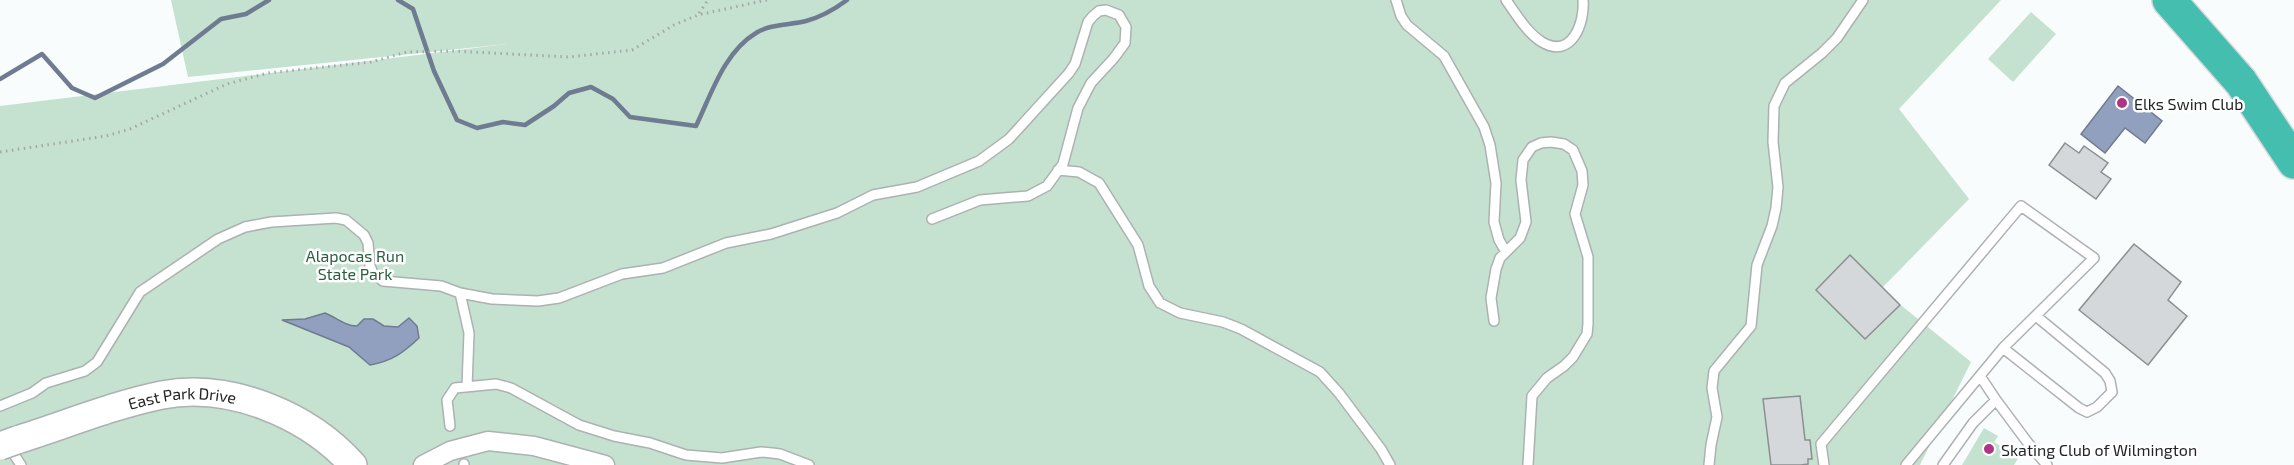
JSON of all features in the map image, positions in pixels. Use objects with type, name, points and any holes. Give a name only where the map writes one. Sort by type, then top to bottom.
[{"type":"highway","points":[[2169,0],[2241,82],[2294,162]]},
{"type":"highway","points":[[2187,0],[2271,92],[2294,124]]},
{"type":"street","name":"East Park Drive","points":[[10,447],[133,402],[165,394],[202,393],[231,397],[265,406],[292,418],[320,435],[353,465]]},
{"type":"street","points":[[423,465],[450,451],[488,441],[534,446],[605,465]]},
{"type":"lane","points":[[1396,0],[1401,16],[1407,25],[1444,57],[1484,127],[1494,172],[1494,222],[1499,240],[1506,252]]},
{"type":"lane","points":[[1506,0],[1537,38],[1552,46],[1562,45],[1572,40],[1578,32],[1584,13],[1583,0]]},
{"type":"lane","points":[[1709,465],[1717,417],[1712,388],[1714,371],[1750,326],[1757,265],[1776,208],[1778,187],[1773,142],[1774,106],[1785,83],[1837,38],[1863,0]]},
{"type":"lane","points":[[0,406],[32,393],[46,383],[74,375],[91,367],[105,352],[140,292],[218,239],[245,227],[271,222],[336,218],[346,220],[364,234],[369,243],[370,266],[373,273],[383,281],[441,286],[460,293],[492,299],[538,301],[559,298],[615,277],[663,268],[726,243],[771,234],[837,213],[873,195],[917,187],[979,161],[1009,139],[1069,73],[1075,64],[1088,22],[1099,11],[1113,12],[1123,20],[1126,27],[1125,43],[1091,83],[1078,108],[1068,150],[1047,186],[1028,196],[980,200],[932,219]]},
{"type":"lane","points":[[1494,321],[1492,283],[1500,258],[1520,238],[1525,228],[1526,215],[1521,169],[1532,147],[1547,142],[1557,142],[1569,147],[1576,156],[1583,177],[1582,192],[1575,214],[1588,257],[1588,324],[1587,334],[1573,357],[1546,378],[1532,396],[1528,465]]},
{"type":"lane","points":[[1058,170],[1079,172],[1100,183],[1138,245],[1149,286],[1160,303],[1180,313],[1223,322],[1241,329],[1320,372],[1339,393],[1381,449],[1390,465]]},
{"type":"lane","points":[[1824,465],[1821,444],[2021,206],[2094,258],[2003,348],[1906,465]]},
{"type":"lane","points":[[460,293],[469,333],[467,387]]},
{"type":"lane","points":[[2003,348],[2079,408],[2087,412],[2097,407],[2112,392],[2110,381],[2105,373],[2036,316]]},
{"type":"lane","points":[[1980,376],[2028,443],[2047,465]]},
{"type":"lane","points":[[450,426],[447,400],[455,388],[496,384],[511,388],[579,425],[614,436],[650,442],[686,455],[722,458],[761,452],[780,454],[809,465]]},
{"type":"lane","points":[[1943,465],[1973,423],[1996,400]]},
{"type":"path","points":[[698,15],[708,0]]},
{"type":"path","points":[[0,152],[106,136],[130,129],[227,84],[268,73],[371,62],[407,52],[439,51],[569,57],[632,50],[674,25],[698,15],[767,0]]},
{"type":"green space","name":"Alapocas Run State Park","points":[[171,0],[2001,0],[1899,109],[1969,199],[1881,289],[1971,362],[1920,465],[0,465],[0,106],[507,44],[188,77]]},
{"type":"green space","points":[[2031,12],[2056,34],[2013,82],[1988,59]]},
{"type":"green space","name":"Skating Club of Wilmington","points":[[1984,428],[1998,436],[1994,442],[2019,457],[2014,465],[1962,465]]},
{"type":"water","name":"Elks Swim Club","points":[[2118,86],[2162,121],[2145,143],[2125,128],[2105,153],[2081,134]]},
{"type":"water","points":[[325,313],[353,326],[357,326],[364,319],[373,319],[384,326],[398,327],[409,318],[417,326],[419,338],[397,356],[370,365],[349,347],[282,320],[305,319]]},
{"type":"building","points":[[2065,143],[2079,153],[2084,146],[2108,163],[2101,172],[2111,179],[2096,199],[2049,165]]},
{"type":"building","points":[[2134,244],[2181,282],[2168,300],[2187,316],[2148,365],[2079,310]]},
{"type":"building","points":[[1850,255],[1900,305],[1865,339],[1816,290]]},
{"type":"building","points":[[1800,396],[1805,440],[1810,440],[1812,459],[1808,459],[1808,464],[1771,465],[1763,399]]},
{"type":"waterway","points":[[0,79],[42,54],[72,88],[95,98],[163,64],[221,19],[246,14],[269,0]]},
{"type":"waterway","points":[[398,0],[413,9],[434,71],[457,120],[477,128],[503,122],[525,125],[569,93],[591,87],[613,99],[630,117],[696,126],[720,75],[735,51],[745,41],[767,28],[817,17],[847,0]]},
{"type":"place","name":"Elks Swim Club","points":[[2122,103]]},
{"type":"place","name":"Skating Club of Wilmington","points":[[1989,449]]}]
